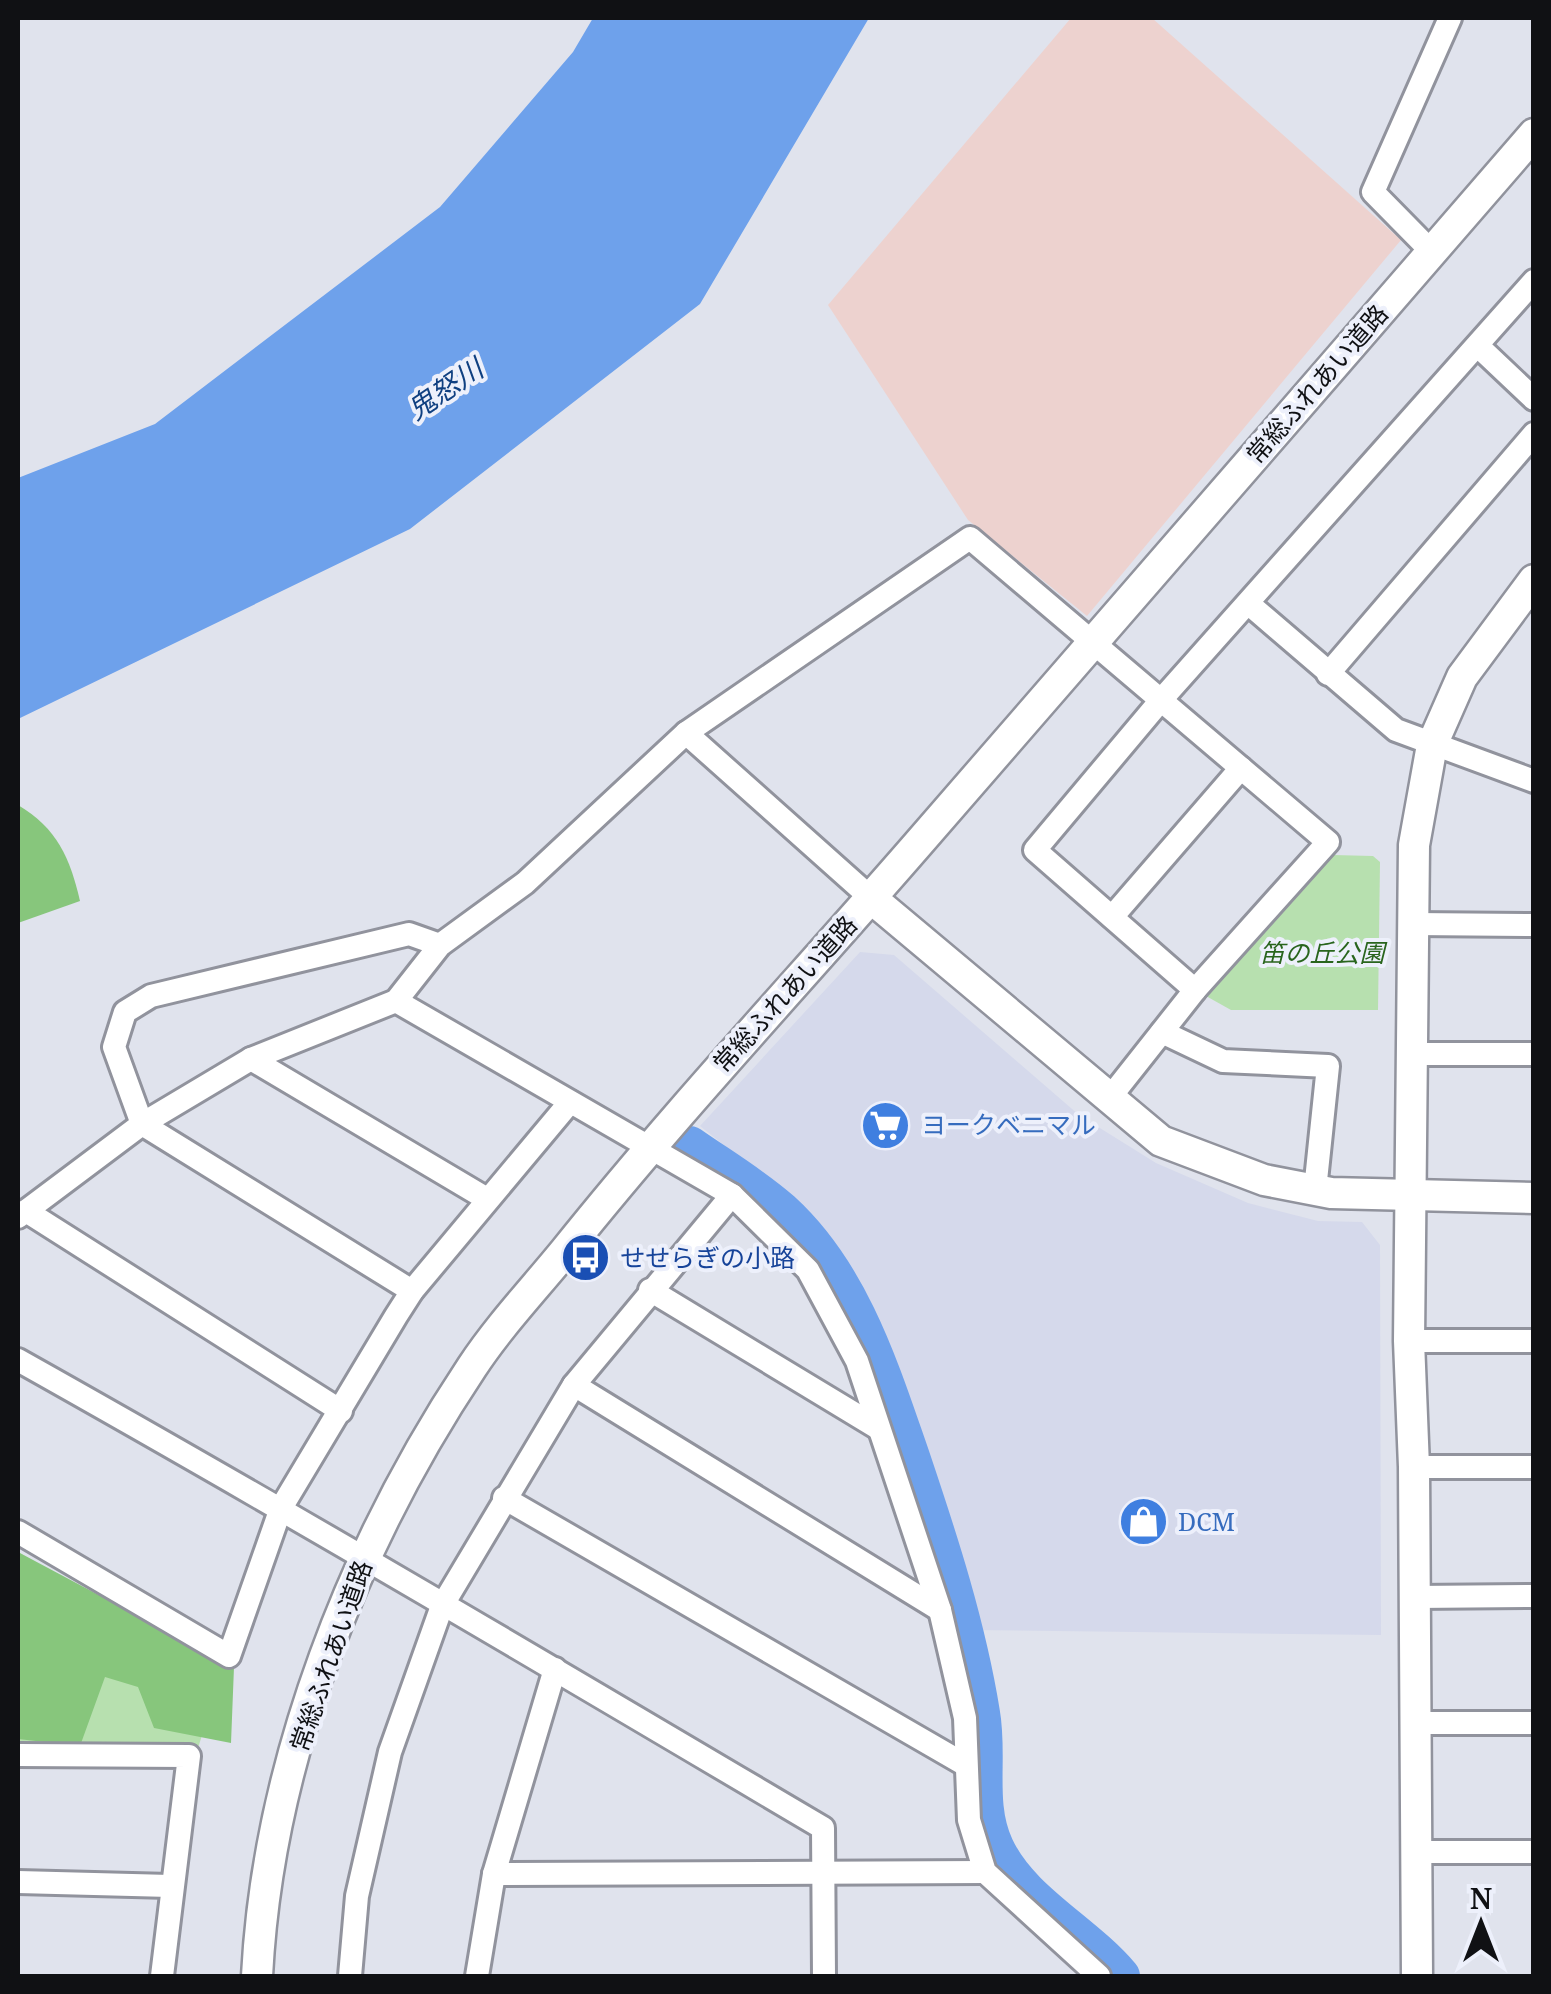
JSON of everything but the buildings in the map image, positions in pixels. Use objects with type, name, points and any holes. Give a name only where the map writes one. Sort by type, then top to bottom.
[{"type":"street","points":[[1432,252],[1372,192],[1450,18]]},
{"type":"street","name":"常総ふれあい道路","points":[[257,1976],[259,1934],[288,1784],[318,1681],[365,1556],[403,1482],[475,1362],[648,1146],[871,898],[1534,134]]},
{"type":"street","points":[[1195,990],[1035,850],[1161,700],[1534,281]]},
{"type":"street","points":[[1478,346],[1534,398]]},
{"type":"street","points":[[1328,674],[1534,434]]},
{"type":"street","points":[[341,1411],[22,1214],[142,1124],[250,1059],[396,1001],[440,946],[525,883],[686,733],[970,538],[1328,842],[1195,990],[1108,1100]]},
{"type":"street","points":[[1417,1976],[1414,1467],[1408,1342],[1414,1198],[1414,844],[1432,744],[1462,678],[1529,595]]},
{"type":"street","points":[[1249,604],[1396,730],[1534,781]]},
{"type":"street","points":[[686,733],[871,898],[1160,1141],[1202,1160],[1264,1180],[1315,1190],[1414,1198],[1534,1198]]},
{"type":"street","points":[[1112,917],[1241,768]]},
{"type":"street","points":[[1414,924],[1534,924]]},
{"type":"street","points":[[412,1291],[142,1124],[114,1046],[125,1012],[151,996],[410,934],[440,946]]},
{"type":"street","points":[[396,1001],[732,1195],[808,1270],[856,1361],[940,1610],[965,1718],[964,1764],[972,1834],[985,1872],[1099,1976]]},
{"type":"street","points":[[1162,1032],[1224,1061],[1328,1066],[1315,1190]]},
{"type":"street","points":[[1412,1054],[1534,1054]]},
{"type":"street","points":[[250,1059],[487,1200]]},
{"type":"street","points":[[18,1532],[228,1656],[282,1508],[412,1291],[570,1102]]},
{"type":"street","points":[[350,1976],[357,1896],[390,1752],[442,1606],[574,1386],[732,1195]]},
{"type":"street","points":[[650,1290],[878,1428]]},
{"type":"street","points":[[1408,1342],[1534,1341]]},
{"type":"street","points":[[18,1360],[365,1556],[442,1606],[823,1828],[824,1976]]},
{"type":"street","points":[[574,1386],[940,1610]]},
{"type":"street","points":[[1414,1467],[1534,1467]]},
{"type":"street","points":[[504,1498],[964,1764]]},
{"type":"street","points":[[1414,1596],[1534,1596]]},
{"type":"street","points":[[477,1976],[494,1874],[555,1669]]},
{"type":"street","points":[[1414,1723],[1534,1723]]},
{"type":"street","points":[[18,1755],[190,1756],[170,1886],[162,1976]]},
{"type":"street","points":[[1414,1852],[1534,1852]]},
{"type":"street","points":[[494,1874],[985,1872]]},
{"type":"street","points":[[18,1882],[170,1886]]},
{"type":"shaded area","points":[[1071,18],[1152,18],[1401,240],[1087,616],[968,520],[828,305]]},
{"type":"shaded area","points":[[860,952],[894,955],[1079,1115],[1156,1163],[1248,1203],[1318,1221],[1362,1222],[1380,1245],[1381,1635],[973,1630],[891,1348],[864,1297],[809,1221],[769,1181],[700,1126]]},
{"type":"green space","points":[[18,805],[43,824],[60,846],[80,901],[18,923]]},
{"type":"green space","name":"笛の丘公園","points":[[1333,855],[1373,856],[1380,862],[1378,1010],[1231,1010],[1206,996]]},
{"type":"green space","points":[[18,1552],[222,1671],[198,1748],[18,1744]]},
{"type":"green space","points":[[18,1552],[234,1667],[231,1743],[154,1728],[138,1687],[105,1677],[80,1746],[18,1739]]},
{"type":"water","name":"鬼怒川","points":[[593,18],[869,18],[700,304],[410,529],[18,719],[18,478],[155,424],[440,207],[573,52]]},
{"type":"waterway","points":[[690,1145],[782,1211],[806,1236],[846,1294],[888,1391],[960,1616],[981,1713],[984,1798],[995,1847],[1020,1884],[1121,1976]]},
{"type":"place","name":"ヨークベニマル","points":[[886,1125]]},
{"type":"place","name":"せせらぎの小路","points":[[585,1258]]},
{"type":"place","name":"DCM","points":[[1143,1522]]}]
